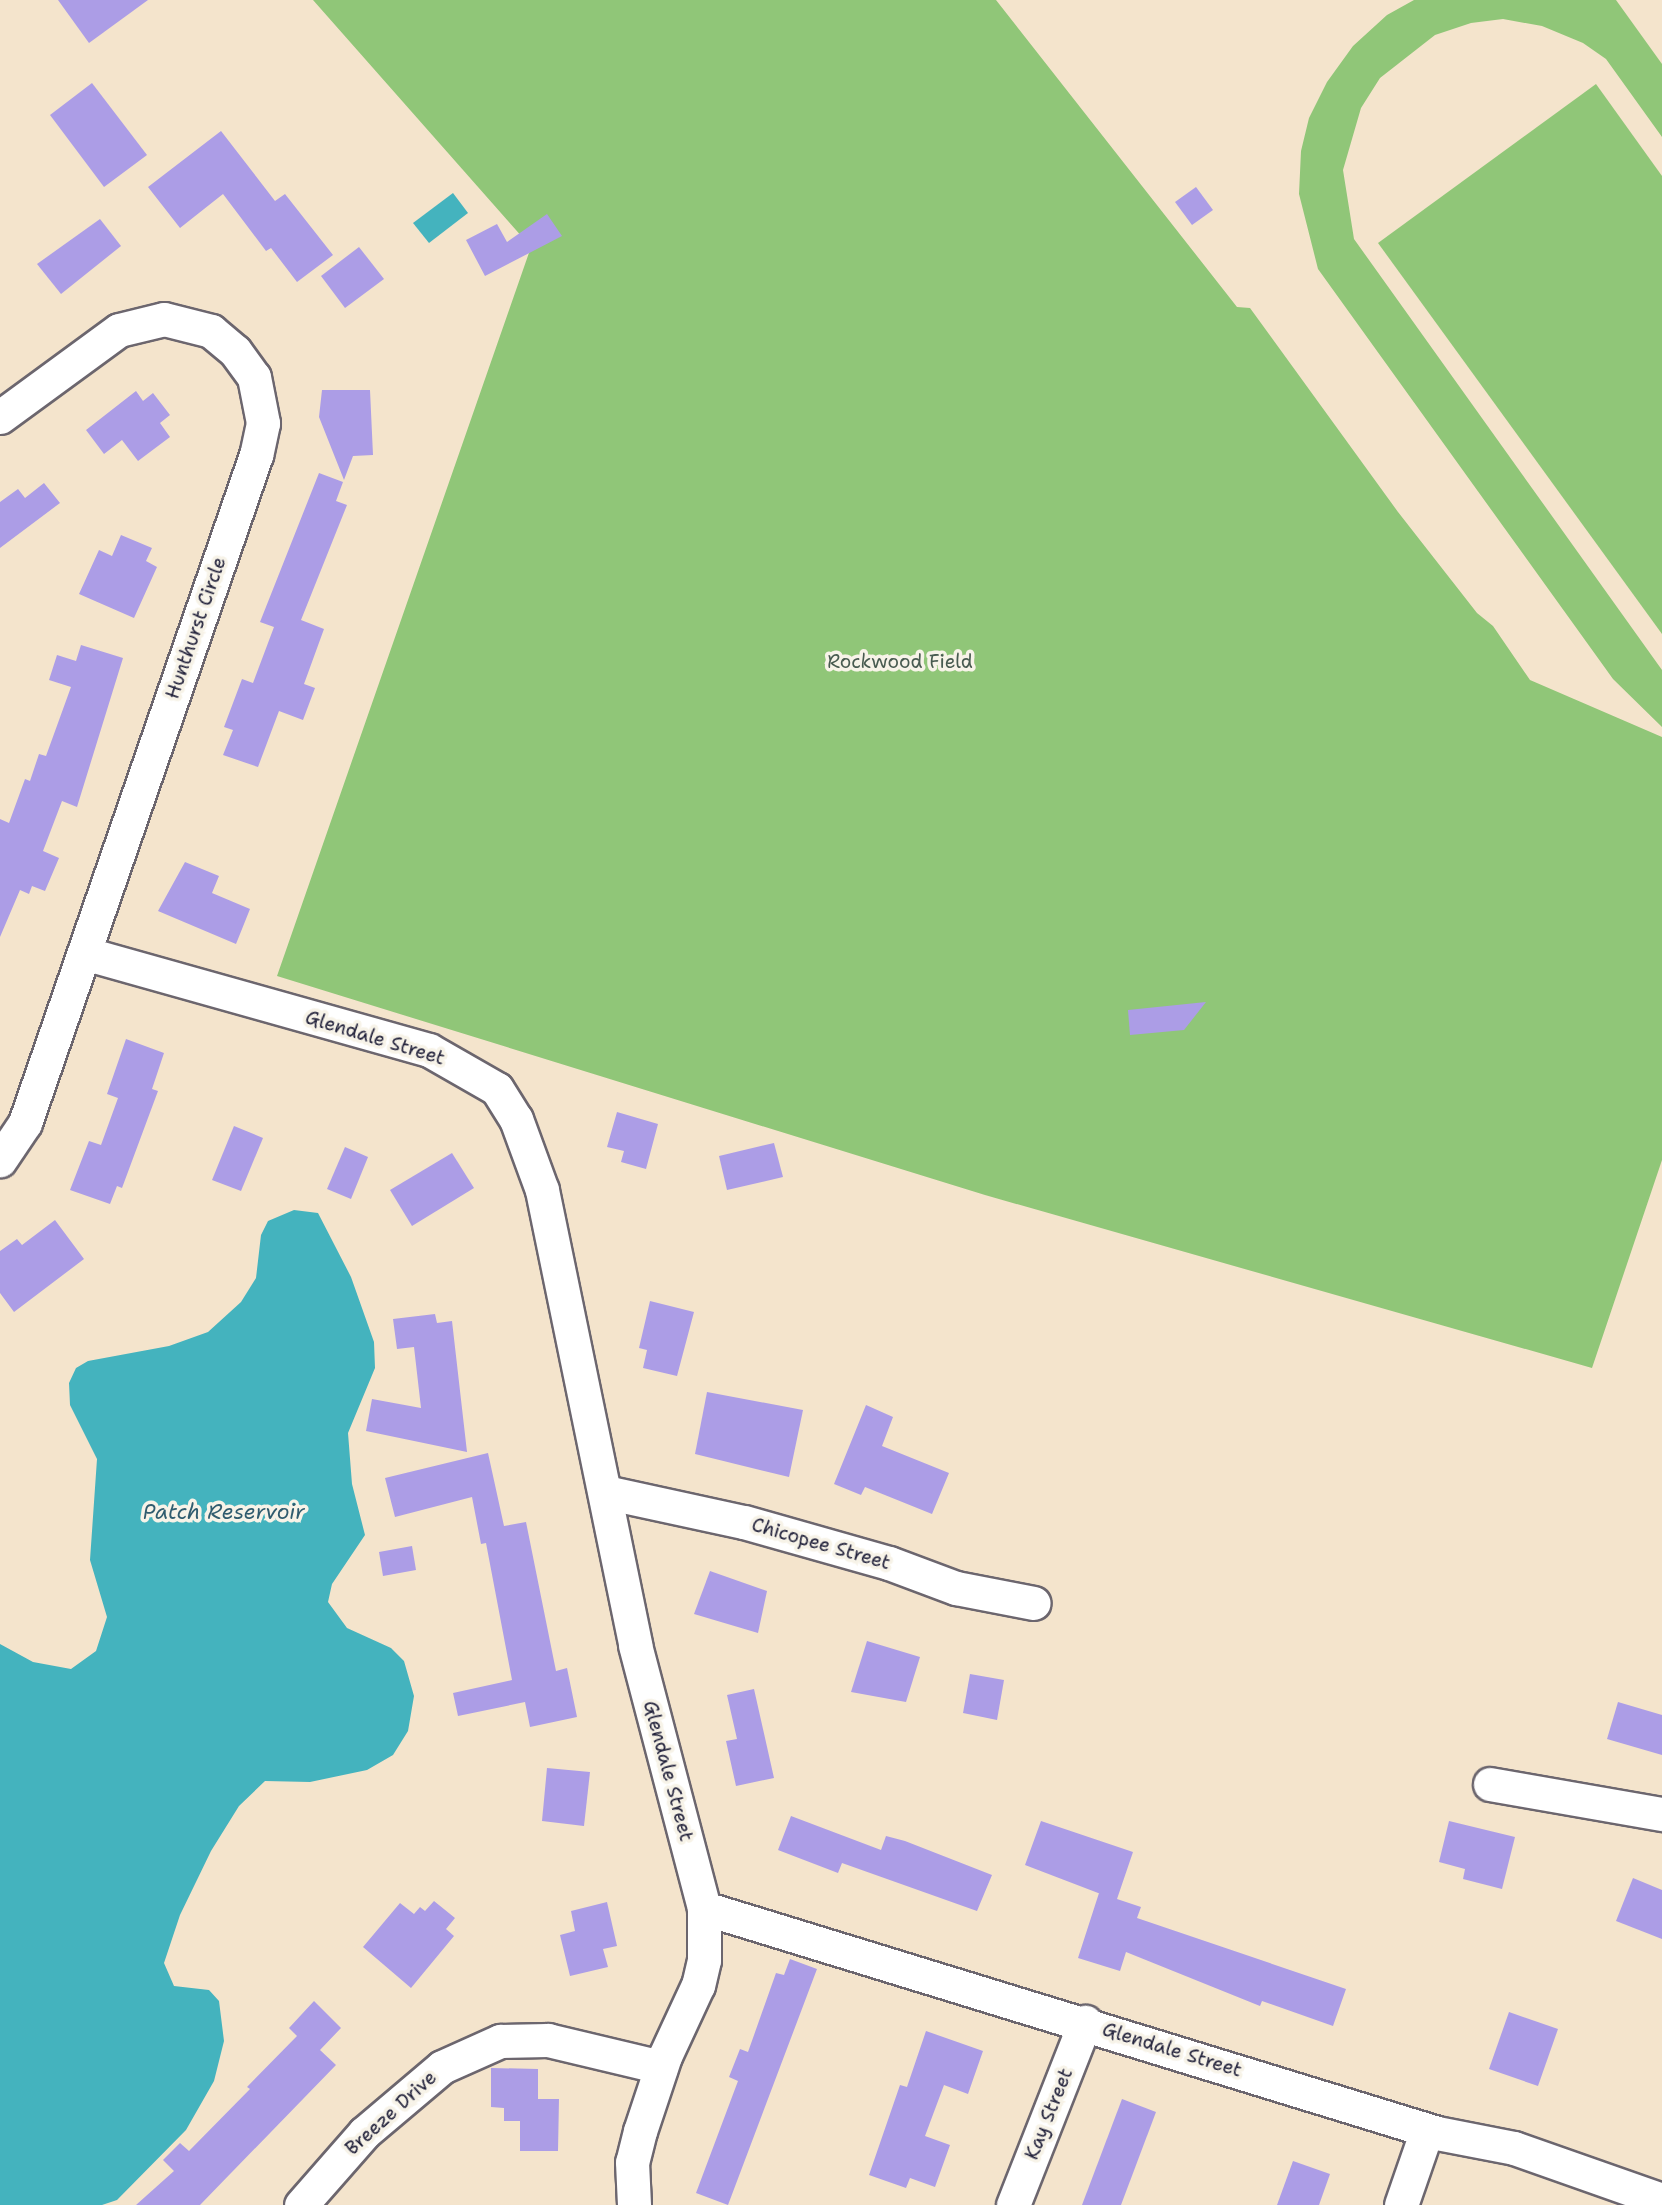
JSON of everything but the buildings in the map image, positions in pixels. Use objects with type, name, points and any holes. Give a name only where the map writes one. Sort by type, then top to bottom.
[{"type":"street","name":"Hunthurst Circle","points":[[0,417],[119,330],[164,319],[196,325],[224,340],[254,377],[262,408],[256,455],[84,953],[25,1122],[0,1160]]},
{"type":"street","name":"Glendale Street","points":[[84,953],[429,1051],[497,1090],[516,1119],[541,1189],[635,1645],[704,1908],[1084,2022],[1427,2130],[1514,2148],[1662,2200]]},
{"type":"street","name":"Chicopee Street","points":[[605,1492],[744,1522],[890,1563],[956,1588],[1034,1603]]},
{"type":"street","points":[[1490,1784],[1662,1814]]},
{"type":"street","points":[[634,2205],[632,2162],[661,2067],[698,1985],[704,1960],[704,1908]]},
{"type":"street","name":"Kay Street","points":[[1013,2205],[1084,2022]]},
{"type":"street","name":"Breeze Drive","points":[[301,2205],[364,2133],[442,2067],[500,2040],[548,2040],[661,2067]]},
{"type":"street","points":[[1401,2205],[1427,2130]]},
{"type":"green space","name":"Rockwood Field","points":[[313,0],[996,0],[1237,307],[1250,308],[1398,512],[1477,613],[1493,626],[1530,680],[1662,737],[1662,1160],[1592,1368],[985,1195],[277,976],[531,247]]},
{"type":"green space","points":[[1414,0],[1616,0],[1662,64],[1662,137],[1606,59],[1583,43],[1542,26],[1503,19],[1471,23],[1435,35],[1380,78],[1361,108],[1343,170],[1354,239],[1662,670],[1662,727],[1613,679],[1318,269],[1299,194],[1301,151],[1309,118],[1327,82],[1353,46],[1387,15]]},
{"type":"green space","points":[[1596,84],[1662,176],[1662,634],[1378,243]]},
{"type":"water","points":[[453,193],[468,213],[429,243],[413,223]]},
{"type":"water","name":"Patch Reservoir","points":[[294,1210],[318,1213],[351,1277],[374,1342],[375,1368],[348,1433],[352,1484],[365,1535],[332,1584],[328,1602],[347,1628],[391,1648],[404,1661],[414,1696],[408,1731],[393,1755],[367,1770],[310,1782],[265,1781],[239,1806],[211,1851],[180,1915],[164,1963],[174,1986],[209,1990],[219,2001],[224,2041],[214,2081],[186,2130],[117,2200],[102,2205],[0,2205],[0,1644],[33,1662],[71,1669],[96,1651],[107,1617],[90,1560],[97,1459],[70,1405],[69,1383],[76,1368],[88,1361],[169,1346],[208,1332],[241,1302],[256,1278],[261,1235],[268,1221]]}]
